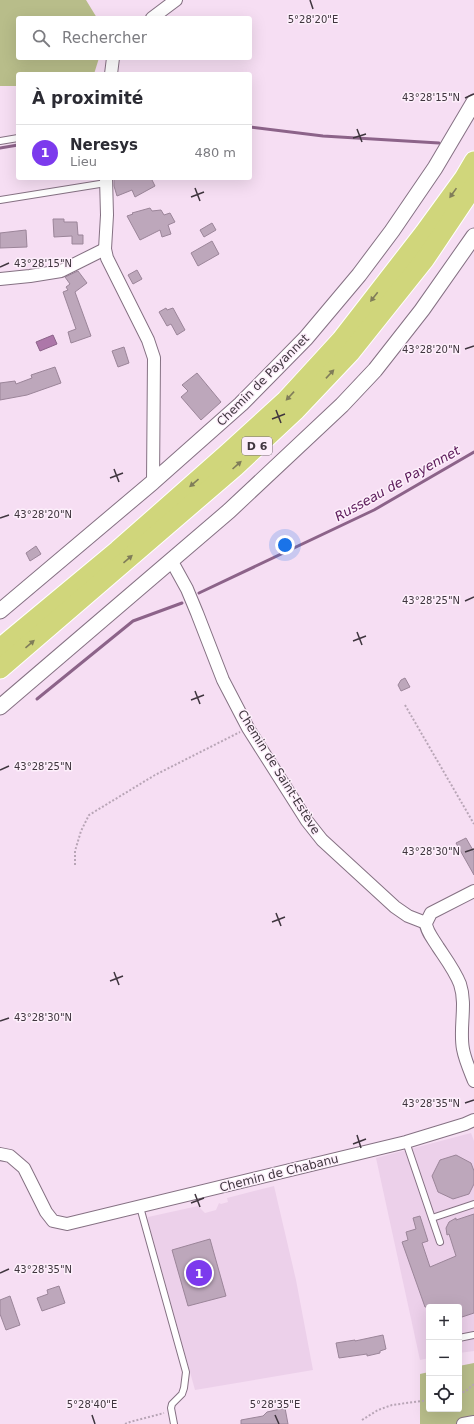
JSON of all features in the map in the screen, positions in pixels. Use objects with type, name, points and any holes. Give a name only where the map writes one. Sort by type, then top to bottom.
[{"type":"highway","name":"D 6","points":[[0,648],[118,550],[286,400],[341,340],[424,233],[464,178],[474,161]]},
{"type":"highway","name":"D 6","points":[[0,669],[235,467],[296,410],[360,341],[425,258],[474,186]]},
{"type":"street","points":[[155,16],[176,0]]},
{"type":"street","points":[[111,72],[113,60]]},
{"type":"street","name":"Chemin de Payannet","points":[[0,611],[153,482],[241,404],[311,332],[359,275],[392,231],[435,168],[474,102]]},
{"type":"street","points":[[106,180],[107,215],[105,249],[109,265],[148,340],[153,354],[153,482]]},
{"type":"street","points":[[0,707],[229,511],[310,435],[375,370],[422,310],[474,236]]},
{"type":"street","points":[[0,279],[61,271],[105,249]]},
{"type":"street","name":"Chemin de Saint-Estève","points":[[171,560],[194,607],[223,680],[248,728],[307,821],[322,840],[395,907],[408,916],[426,922]]},
{"type":"street","points":[[474,891],[431,913],[426,922],[428,930],[454,971],[460,984],[463,999],[463,1049],[474,1081]]},
{"type":"street","name":"Chemin de Chabanu","points":[[0,1154],[10,1156],[24,1168],[46,1212],[53,1221],[67,1224],[406,1142],[474,1120]]},
{"type":"street","points":[[463,1424],[474,1422]]},
{"type":"lane","points":[[0,141],[16,138]]},
{"type":"lane","points":[[0,200],[106,180]]},
{"type":"lane","points":[[406,1142],[440,1242]]},
{"type":"lane","points":[[432,1218],[474,1204]]},
{"type":"lane","points":[[140,1207],[186,1372],[182,1394],[172,1404],[171,1411],[174,1424]]},
{"type":"lane","points":[[462,1337],[474,1335]]},
{"type":"path","points":[[405,705],[474,824]]},
{"type":"path","points":[[75,865],[75,851],[81,831],[89,815],[155,775],[248,728]]},
{"type":"path","points":[[462,1393],[474,1384]]},
{"type":"path","points":[[362,1420],[378,1410],[392,1405],[426,1400]]},
{"type":"path","points":[[125,1424],[171,1411]]},
{"type":"shaded area","points":[[53,335],[57,344],[40,351],[36,342]]},
{"type":"shaded area","points":[[471,1133],[474,1141],[474,1351],[462,1353],[462,1304],[426,1304],[426,1359],[420,1360],[376,1158]]},
{"type":"shaded area","points":[[274,1186],[296,1280],[313,1370],[195,1390],[148,1217],[198,1206],[205,1213],[216,1210],[219,1203],[221,1204],[228,1202],[227,1198]]},
{"type":"green space","points":[[0,0],[86,0],[96,16],[16,16],[16,60],[98,60],[95,72],[16,72],[16,86],[0,86]]},
{"type":"green space","points":[[474,1363],[474,1424],[420,1424],[420,1374],[426,1373],[426,1412],[462,1412],[462,1365]]},
{"type":"building","points":[[114,180],[152,180],[155,186],[135,197],[132,190],[117,196]]},
{"type":"building","points":[[150,208],[152,211],[161,210],[164,215],[170,213],[175,222],[168,225],[171,234],[162,237],[160,230],[140,240],[127,216]]},
{"type":"building","points":[[53,219],[64,219],[64,222],[77,222],[78,235],[83,235],[83,244],[72,244],[72,236],[54,237]]},
{"type":"building","points":[[212,223],[216,230],[204,237],[200,230]]},
{"type":"building","points":[[26,230],[27,247],[0,248],[0,233]]},
{"type":"building","points":[[212,241],[219,254],[198,266],[191,253]]},
{"type":"building","points":[[137,270],[142,279],[133,284],[128,275]]},
{"type":"building","points":[[78,271],[87,283],[75,292],[91,336],[71,343],[68,332],[76,329],[63,292],[68,290],[66,287],[70,284],[65,277]]},
{"type":"building","points":[[166,308],[167,310],[173,308],[185,330],[177,335],[171,324],[167,326],[159,312]]},
{"type":"building","points":[[124,347],[129,363],[118,367],[112,351]]},
{"type":"building","points":[[55,367],[61,383],[27,395],[0,400],[0,383],[15,381],[16,384],[32,378],[31,375]]},
{"type":"building","points":[[197,373],[221,402],[201,420],[181,397],[188,391],[182,385]]},
{"type":"building","points":[[36,546],[41,554],[30,561],[26,553]]},
{"type":"building","points":[[405,678],[410,687],[401,691],[398,685],[401,680]]},
{"type":"building","points":[[466,838],[474,852],[474,875],[456,843]]},
{"type":"building","points":[[456,1155],[471,1163],[474,1171],[474,1184],[469,1194],[453,1199],[438,1192],[432,1176],[440,1160]]},
{"type":"building","points":[[474,1214],[474,1313],[462,1317],[462,1304],[426,1304],[425,1307],[402,1242],[408,1240],[406,1232],[416,1229],[413,1218],[420,1216],[428,1241],[422,1243],[430,1267],[456,1256],[449,1234],[447,1235],[446,1228],[449,1222],[456,1218],[456,1220]]},
{"type":"building","points":[[210,1239],[226,1296],[188,1306],[172,1250]]},
{"type":"building","points":[[59,1286],[65,1303],[42,1311],[37,1298],[48,1294],[47,1290]]},
{"type":"building","points":[[10,1296],[20,1325],[6,1330],[0,1314],[0,1300]]},
{"type":"building","points":[[383,1335],[386,1349],[380,1351],[380,1353],[367,1356],[367,1354],[339,1358],[336,1343],[355,1341]]},
{"type":"building","points":[[285,1408],[288,1424],[241,1424],[241,1420],[263,1416],[267,1412]]},
{"type":"waterway","points":[[252,127],[323,136],[439,143]]},
{"type":"waterway","points":[[0,148],[16,145]]},
{"type":"waterway","name":"Russeau de Payennet","points":[[199,593],[374,510],[474,452]]},
{"type":"waterway","name":"Russeau de Payennet","points":[[37,699],[133,621],[182,603]]},
{"type":"place","name":"Neresys","points":[[199,1273]]}]
